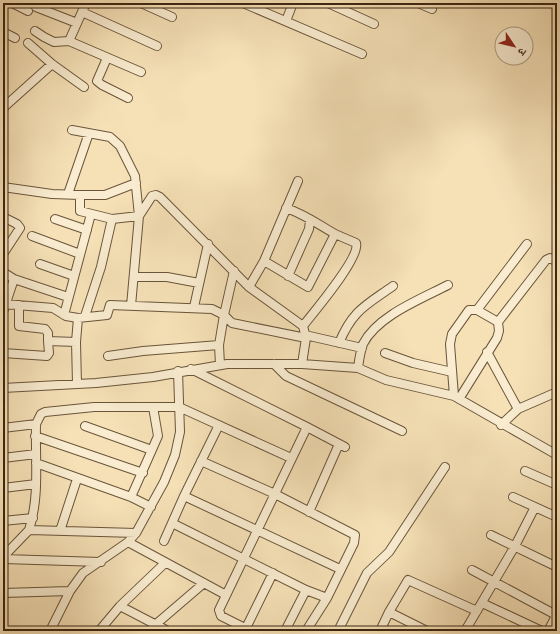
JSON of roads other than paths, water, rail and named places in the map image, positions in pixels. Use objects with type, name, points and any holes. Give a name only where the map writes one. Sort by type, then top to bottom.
[{"type":"street","points":[[12,3],[28,11]]},
{"type":"street","points":[[69,41],[86,3]]},
{"type":"street","points":[[141,3],[172,17]]},
{"type":"street","points":[[243,3],[362,54]]},
{"type":"street","points":[[286,21],[293,3]]},
{"type":"street","points":[[328,3],[374,24]]},
{"type":"street","points":[[418,3],[432,9]]},
{"type":"street","points":[[36,7],[77,23]]},
{"type":"street","points":[[82,12],[157,46]]},
{"type":"street","points":[[35,31],[54,42],[69,41],[141,72]]},
{"type":"street","points":[[3,32],[15,38]]},
{"type":"street","points":[[28,43],[52,64],[84,87]]},
{"type":"street","points":[[107,58],[97,81],[128,98]]},
{"type":"street","points":[[3,108],[52,64]]},
{"type":"street","points":[[72,130],[110,137],[116,142],[129,162],[136,183],[139,216],[131,306]]},
{"type":"street","points":[[68,194],[89,133]]},
{"type":"street","points":[[249,287],[264,261],[298,181]]},
{"type":"street","points":[[3,187],[68,194],[105,195],[136,183]]},
{"type":"street","points":[[80,194],[79,210],[112,219],[139,216]]},
{"type":"street","points":[[139,216],[152,196],[156,195],[208,244],[249,287],[303,326],[305,337],[302,364]]},
{"type":"street","points":[[286,208],[304,214],[310,220],[335,234],[356,243],[357,246],[352,260],[343,274],[303,326]]},
{"type":"street","points":[[64,315],[91,214]]},
{"type":"street","points":[[3,217],[17,224],[20,228],[3,254]]},
{"type":"street","points":[[54,219],[87,230]]},
{"type":"street","points":[[77,384],[76,342],[82,317],[101,267],[112,219]]},
{"type":"street","points":[[288,276],[309,229],[310,220]]},
{"type":"street","points":[[264,261],[308,287],[335,234]]},
{"type":"street","points":[[32,236],[80,254]]},
{"type":"street","points":[[194,307],[208,244]]},
{"type":"street","points":[[477,310],[527,244]]},
{"type":"street","points":[[457,398],[497,338],[499,331],[498,322],[546,260],[550,258],[557,262]]},
{"type":"street","points":[[40,264],[74,276]]},
{"type":"street","points":[[220,365],[220,345],[224,315],[234,271]]},
{"type":"street","points":[[3,272],[14,279],[68,297]]},
{"type":"street","points":[[134,277],[167,277],[199,283]]},
{"type":"street","points":[[3,312],[14,279]]},
{"type":"street","points":[[358,368],[362,348],[371,332],[390,316],[448,285]]},
{"type":"street","points":[[339,343],[347,324],[358,311],[393,286]]},
{"type":"street","points":[[6,304],[53,308],[64,315],[82,317],[107,315],[110,305],[194,307],[212,309],[224,315],[232,323],[362,348]]},
{"type":"street","points":[[3,353],[47,356],[49,353],[48,333],[45,329],[19,326],[19,305]]},
{"type":"street","points":[[457,398],[452,372],[450,344],[452,334],[469,310],[477,310],[498,322]]},
{"type":"street","points":[[48,340],[76,342]]},
{"type":"street","points":[[108,356],[143,351],[220,345]]},
{"type":"street","points":[[487,352],[518,409]]},
{"type":"street","points":[[385,353],[413,363],[452,372]]},
{"type":"street","points":[[274,364],[286,376],[402,431]]},
{"type":"street","points":[[3,388],[77,384],[153,377],[178,371],[220,365],[302,364],[358,368],[386,380],[457,398],[557,455]]},
{"type":"street","points":[[191,369],[342,445],[309,512]]},
{"type":"street","points":[[50,631],[70,591],[83,574],[128,542],[136,533],[164,482],[175,455],[180,432],[178,371]]},
{"type":"street","points":[[501,424],[518,409],[557,392]]},
{"type":"street","points":[[4,559],[29,530],[33,518],[36,484],[36,424],[41,414],[45,412],[94,407],[179,407],[291,458]]},
{"type":"street","points":[[131,497],[158,436],[153,407]]},
{"type":"street","points":[[3,428],[36,424]]},
{"type":"street","points":[[164,541],[184,496],[219,425]]},
{"type":"street","points":[[85,426],[147,448],[151,452]]},
{"type":"street","points":[[274,573],[246,630],[220,614],[219,610],[307,427]]},
{"type":"street","points":[[36,436],[142,473]]},
{"type":"street","points":[[3,458],[36,454]]},
{"type":"street","points":[[201,461],[275,494],[355,535],[354,543],[327,598],[306,631]]},
{"type":"street","points":[[36,463],[77,479],[131,497],[150,507]]},
{"type":"street","points":[[338,631],[367,573],[389,552],[445,466]]},
{"type":"street","points":[[525,471],[557,485]]},
{"type":"street","points":[[60,531],[77,479]]},
{"type":"street","points":[[3,488],[36,484]]},
{"type":"street","points":[[184,496],[258,529],[340,569]]},
{"type":"street","points":[[512,497],[557,518]]},
{"type":"street","points":[[465,631],[515,546],[535,507]]},
{"type":"street","points":[[3,521],[33,518]]},
{"type":"street","points":[[172,523],[306,590],[327,598]]},
{"type":"street","points":[[29,530],[136,533]]},
{"type":"street","points":[[491,535],[557,567]]},
{"type":"street","points":[[128,542],[226,596]]},
{"type":"street","points":[[4,559],[101,562]]},
{"type":"street","points":[[99,631],[120,606],[165,563]]},
{"type":"street","points":[[472,570],[557,614],[548,631]]},
{"type":"street","points":[[380,631],[389,612],[408,580],[477,611]]},
{"type":"street","points":[[155,625],[204,583]]},
{"type":"street","points":[[285,631],[306,590]]},
{"type":"street","points":[[3,593],[70,591]]},
{"type":"street","points":[[482,603],[542,631]]},
{"type":"street","points":[[120,606],[168,631]]},
{"type":"street","points":[[389,612],[427,631]]}]
